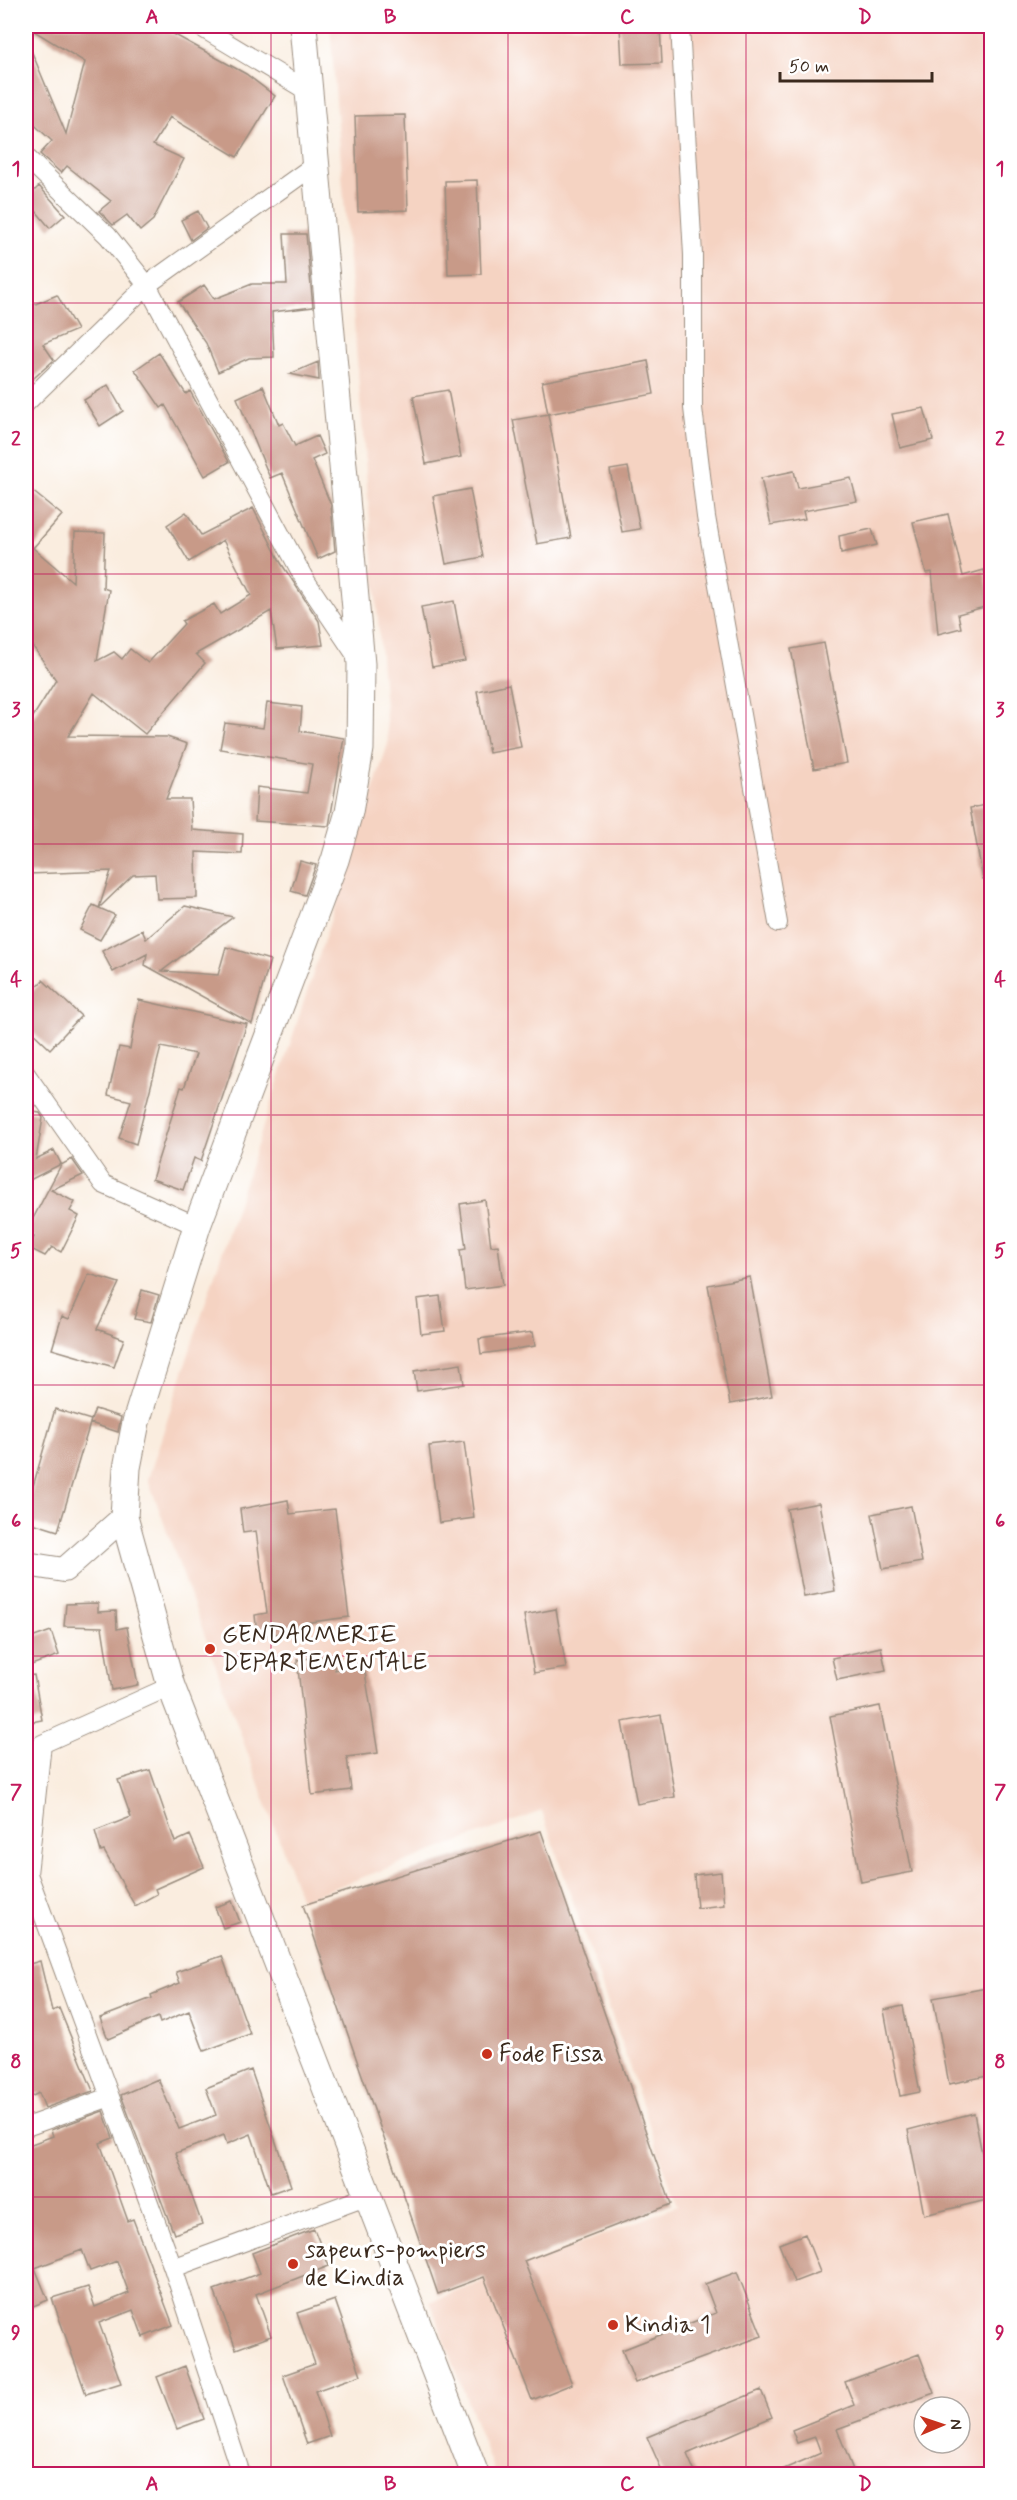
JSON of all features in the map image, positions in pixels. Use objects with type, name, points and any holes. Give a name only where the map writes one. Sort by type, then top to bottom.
[{"type":"main road","points":[[303,26],[361,664],[360,749],[349,812],[335,860],[197,1226],[136,1422],[127,1468],[124,1517],[171,1686],[474,2474]]},
{"type":"street","points":[[199,26],[309,92]]},
{"type":"street","points":[[680,26],[693,255],[693,408],[706,517],[778,923]]},
{"type":"street","points":[[26,157],[108,236],[147,285],[304,578],[361,664]]},
{"type":"street","points":[[26,403],[147,285],[316,164]]},
{"type":"street","points":[[26,1074],[103,1184],[197,1226]]},
{"type":"street","points":[[26,1564],[64,1570],[124,1517]]},
{"type":"street","points":[[171,1686],[42,1744],[28,1874],[172,2268],[241,2475]]},
{"type":"street","points":[[26,2127],[110,2097]]},
{"type":"street","points":[[172,2268],[368,2196]]},
{"type":"shaded area","points":[[330,26],[991,26],[991,2474],[495,2474],[430,2302],[677,2206],[542,1811],[301,1900],[148,1479],[388,744]]},
{"type":"building","points":[[26,26],[159,26],[246,74],[275,96],[237,157],[170,117],[153,145],[184,159],[153,220],[140,231],[127,215],[113,225],[99,211],[111,201],[67,166],[61,173],[40,154],[52,141],[26,117],[26,38],[66,134],[85,62]]},
{"type":"building","points":[[620,26],[660,26],[662,63],[622,64]]},
{"type":"building","points":[[405,115],[408,210],[358,212],[355,116]]},
{"type":"building","points":[[477,180],[481,274],[448,275],[445,181]]},
{"type":"building","points":[[39,186],[65,215],[50,228],[26,199]]},
{"type":"building","points":[[198,211],[207,228],[191,240],[181,220]]},
{"type":"building","points":[[284,234],[306,234],[313,307],[272,312],[274,357],[249,358],[218,372],[206,343],[178,302],[204,285],[214,299],[252,284],[287,284]]},
{"type":"building","points":[[57,295],[77,330],[43,344],[54,360],[26,385],[26,308]]},
{"type":"building","points":[[159,353],[186,394],[190,391],[229,462],[205,476],[165,405],[161,408],[135,370]]},
{"type":"building","points":[[648,361],[654,394],[548,414],[542,382]]},
{"type":"building","points":[[318,362],[319,380],[290,374]]},
{"type":"building","points":[[108,385],[123,411],[100,426],[84,400]]},
{"type":"building","points":[[263,386],[279,425],[283,423],[295,446],[317,436],[325,454],[312,460],[331,505],[335,551],[318,559],[282,473],[270,478],[237,398]]},
{"type":"building","points":[[448,390],[461,457],[426,464],[413,396]]},
{"type":"building","points":[[924,408],[933,440],[900,448],[892,414]]},
{"type":"building","points":[[548,414],[571,538],[537,544],[513,420]]},
{"type":"building","points":[[628,467],[640,529],[622,532],[610,470]]},
{"type":"building","points":[[794,471],[798,488],[851,478],[857,501],[803,511],[805,519],[771,525],[761,478]]},
{"type":"building","points":[[26,486],[62,515],[33,548],[73,582],[75,532],[105,533],[103,588],[109,590],[97,661],[114,652],[122,659],[130,649],[148,663],[184,624],[182,621],[214,604],[220,614],[251,595],[223,540],[189,562],[167,525],[186,512],[201,535],[253,508],[281,563],[319,621],[323,645],[277,649],[271,611],[196,654],[205,663],[145,734],[94,693],[68,736],[167,737],[187,744],[166,799],[190,799],[192,830],[243,834],[242,854],[196,852],[197,898],[157,899],[155,874],[133,875],[99,908],[111,871],[28,874],[29,795],[26,795],[26,728],[56,680],[26,636]]},
{"type":"building","points":[[470,489],[483,557],[446,564],[433,496]]},
{"type":"building","points":[[948,514],[963,576],[984,570],[992,605],[958,614],[961,628],[938,634],[932,572],[926,573],[913,522]]},
{"type":"building","points":[[872,529],[877,545],[841,553],[839,536]]},
{"type":"building","points":[[454,601],[465,661],[432,667],[421,607]]},
{"type":"building","points":[[824,643],[847,763],[814,769],[791,649]]},
{"type":"building","points":[[509,684],[521,747],[489,753],[477,691]]},
{"type":"building","points":[[267,703],[302,707],[300,731],[344,738],[329,826],[255,821],[257,787],[307,793],[312,764],[220,749],[225,723],[263,728]]},
{"type":"building","points":[[992,804],[992,879],[983,879],[970,808]]},
{"type":"building","points":[[300,861],[316,865],[305,895],[291,891]]},
{"type":"building","points":[[93,905],[115,915],[100,940],[80,930]]},
{"type":"building","points":[[185,906],[233,917],[162,971],[218,975],[226,947],[270,960],[252,1024],[145,965],[147,954],[113,972],[102,951],[142,930],[146,939]]},
{"type":"building","points":[[43,980],[81,1016],[50,1049],[26,1026],[26,998]]},
{"type":"building","points":[[139,1000],[247,1024],[201,1161],[194,1158],[183,1190],[152,1179],[181,1087],[184,1088],[196,1054],[161,1047],[136,1144],[119,1138],[131,1101],[108,1095],[119,1047],[130,1049]]},
{"type":"building","points":[[26,1111],[40,1113],[43,1118],[36,1159],[54,1150],[61,1164],[26,1182]]},
{"type":"building","points":[[72,1159],[83,1175],[51,1190],[75,1202],[70,1211],[79,1216],[61,1252],[52,1247],[45,1256],[29,1248],[34,1237],[26,1232],[61,1165]]},
{"type":"building","points":[[485,1200],[491,1246],[498,1245],[503,1285],[465,1290],[460,1250],[466,1249],[460,1204]]},
{"type":"building","points":[[89,1274],[119,1283],[97,1329],[124,1339],[114,1367],[52,1349],[62,1316],[69,1319]]},
{"type":"building","points":[[750,1277],[772,1396],[730,1404],[708,1285]]},
{"type":"building","points":[[142,1290],[159,1295],[151,1322],[134,1319]]},
{"type":"building","points":[[440,1296],[445,1331],[421,1334],[417,1299]]},
{"type":"building","points":[[533,1332],[535,1346],[481,1354],[479,1339]]},
{"type":"building","points":[[461,1364],[464,1384],[417,1391],[414,1371]]},
{"type":"building","points":[[55,1409],[91,1420],[58,1531],[26,1521],[26,1511]]},
{"type":"building","points":[[95,1409],[121,1417],[118,1432],[90,1423]]},
{"type":"building","points":[[464,1442],[474,1518],[439,1523],[429,1446]]},
{"type":"building","points":[[288,1500],[290,1514],[335,1509],[349,1617],[304,1623],[305,1632],[257,1635],[255,1615],[267,1613],[256,1531],[243,1533],[240,1509]]},
{"type":"building","points":[[819,1503],[835,1591],[804,1597],[787,1509]]},
{"type":"building","points":[[911,1506],[922,1562],[883,1569],[872,1514]]},
{"type":"building","points":[[98,1603],[98,1612],[116,1611],[117,1629],[127,1627],[138,1685],[112,1690],[102,1627],[64,1626],[66,1604]]},
{"type":"building","points":[[556,1609],[566,1668],[534,1673],[524,1615]]},
{"type":"building","points":[[51,1631],[59,1655],[26,1667],[26,1640]]},
{"type":"building","points":[[881,1647],[886,1670],[837,1680],[832,1658]]},
{"type":"building","points":[[333,1655],[335,1670],[364,1666],[378,1753],[347,1757],[351,1790],[312,1795],[297,1660]]},
{"type":"building","points":[[34,1675],[42,1720],[26,1723],[26,1676]]},
{"type":"building","points":[[880,1706],[912,1872],[861,1882],[830,1716]]},
{"type":"building","points":[[661,1715],[675,1797],[637,1804],[622,1722]]},
{"type":"building","points":[[150,1770],[175,1842],[190,1835],[204,1867],[155,1889],[157,1894],[135,1906],[104,1851],[101,1852],[95,1831],[131,1817],[118,1780]]},
{"type":"building","name":"Fode Fissa","points":[[541,1831],[671,2204],[524,2261],[572,2384],[532,2400],[484,2277],[438,2294],[303,1905]]},
{"type":"building","points":[[721,1872],[724,1905],[697,1908],[694,1875]]},
{"type":"building","points":[[232,1901],[240,1922],[223,1928],[215,1907]]},
{"type":"building","points":[[222,1956],[250,2034],[204,2051],[189,2011],[160,2023],[158,2017],[108,2039],[100,2018],[152,1998],[151,1995],[180,1983],[176,1972]]},
{"type":"building","points":[[40,1961],[52,2011],[59,2008],[93,2091],[45,2108],[39,2093],[26,2099],[26,1965]]},
{"type":"building","points":[[992,1987],[992,2075],[949,2084],[933,1998]]},
{"type":"building","points":[[903,2006],[920,2092],[900,2096],[884,2010]]},
{"type":"building","points":[[251,2070],[291,2186],[271,2193],[251,2134],[227,2144],[224,2135],[176,2153],[202,2224],[174,2234],[121,2095],[158,2079],[179,2129],[216,2115],[206,2088]]},
{"type":"building","points":[[103,2111],[113,2138],[100,2143],[128,2221],[133,2219],[173,2325],[143,2337],[133,2310],[99,2323],[121,2383],[86,2394],[52,2298],[88,2287],[95,2307],[129,2293],[117,2261],[90,2271],[82,2250],[35,2268],[48,2300],[26,2309],[26,2146],[53,2136],[51,2130]]},
{"type":"building","points":[[974,2113],[991,2199],[924,2215],[908,2130]]},
{"type":"building","points":[[314,2229],[329,2266],[256,2294],[271,2336],[236,2349],[214,2290],[260,2273],[252,2253]]},
{"type":"building","points":[[805,2234],[820,2272],[794,2282],[779,2244]]},
{"type":"building","points":[[737,2272],[762,2336],[635,2383],[622,2350],[716,2313],[705,2284]]},
{"type":"building","points":[[335,2300],[361,2375],[315,2391],[330,2436],[307,2444],[283,2375],[315,2364],[297,2313]]},
{"type":"building","points":[[919,2354],[934,2393],[912,2395],[912,2401],[837,2429],[855,2475],[770,2475],[821,2453],[815,2437],[797,2443],[792,2430],[854,2405],[845,2382]]},
{"type":"building","points":[[185,2366],[204,2419],[177,2429],[157,2377]]},
{"type":"building","points":[[761,2390],[772,2417],[687,2454],[696,2475],[664,2475],[647,2437]]},
{"type":"place","name":"GENDARMERIE DEPARTEMENTALE","points":[[210,1649]]},
{"type":"place","name":"Fode Fissa","points":[[487,2054]]},
{"type":"place","name":"sapeurs-pompiers de Kindia","points":[[293,2264]]},
{"type":"place","name":"Kindia 1","points":[[613,2325]]}]
